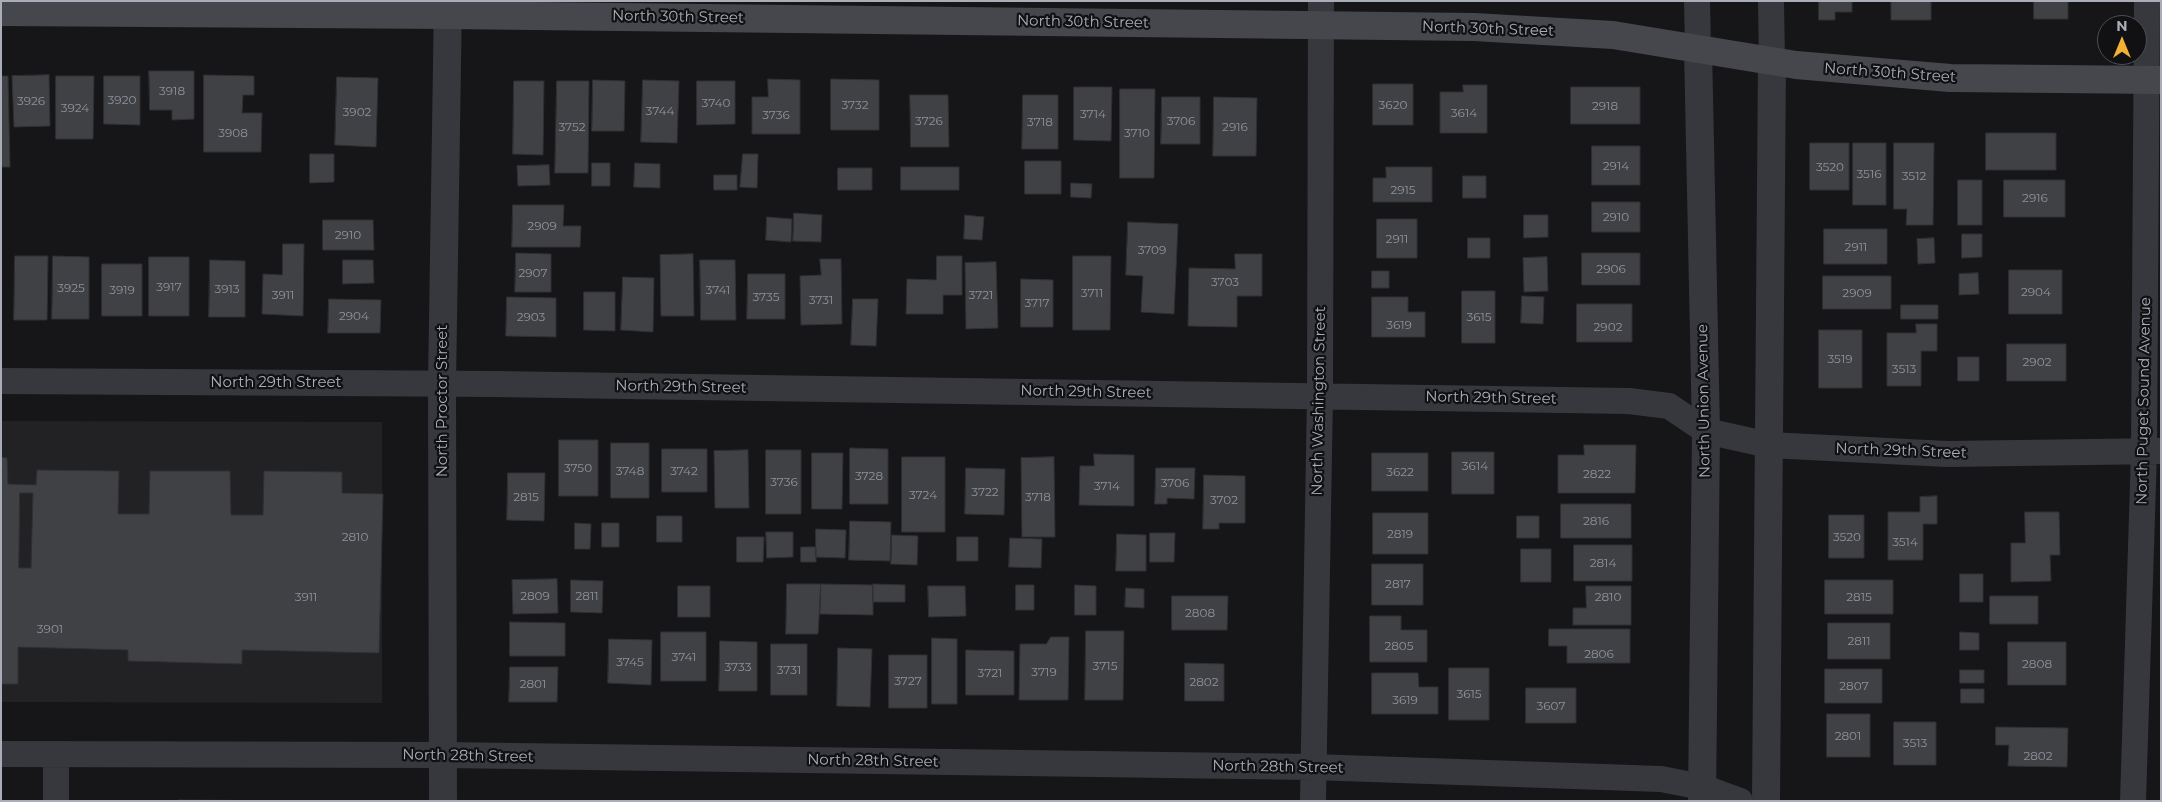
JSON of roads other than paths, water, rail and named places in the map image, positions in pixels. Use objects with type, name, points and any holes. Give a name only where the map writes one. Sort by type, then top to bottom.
[{"type":"main road","name":"North 30th Street","points":[[1,12],[448,8],[1321,13],[1474,27],[1613,35],[1772,62],[1950,78],[2153,80]]},
{"type":"street","name":"North Union Avenue","points":[[1697,1],[1706,431],[1702,794]]},
{"type":"street","points":[[1766,801],[1771,1]]},
{"type":"street","name":"North Puget Sound Avenue","points":[[2133,801],[2153,452],[2153,80],[2146,1]]},
{"type":"street","name":"North Proctor Street","points":[[443,801],[442,384],[448,8]]},
{"type":"street","name":"North Washington Street","points":[[1313,801],[1320,395],[1321,13]]},
{"type":"street","name":"North 29th Street","points":[[1,381],[442,384],[1320,395],[1629,401],[1669,406],[1706,431],[1769,445],[1947,454],[2153,452]]},
{"type":"street","name":"North 28th Street","points":[[1,754],[443,755],[1313,766],[1661,779],[1702,794],[1740,801]]},
{"type":"street","points":[[56,755],[56,801]]}]
